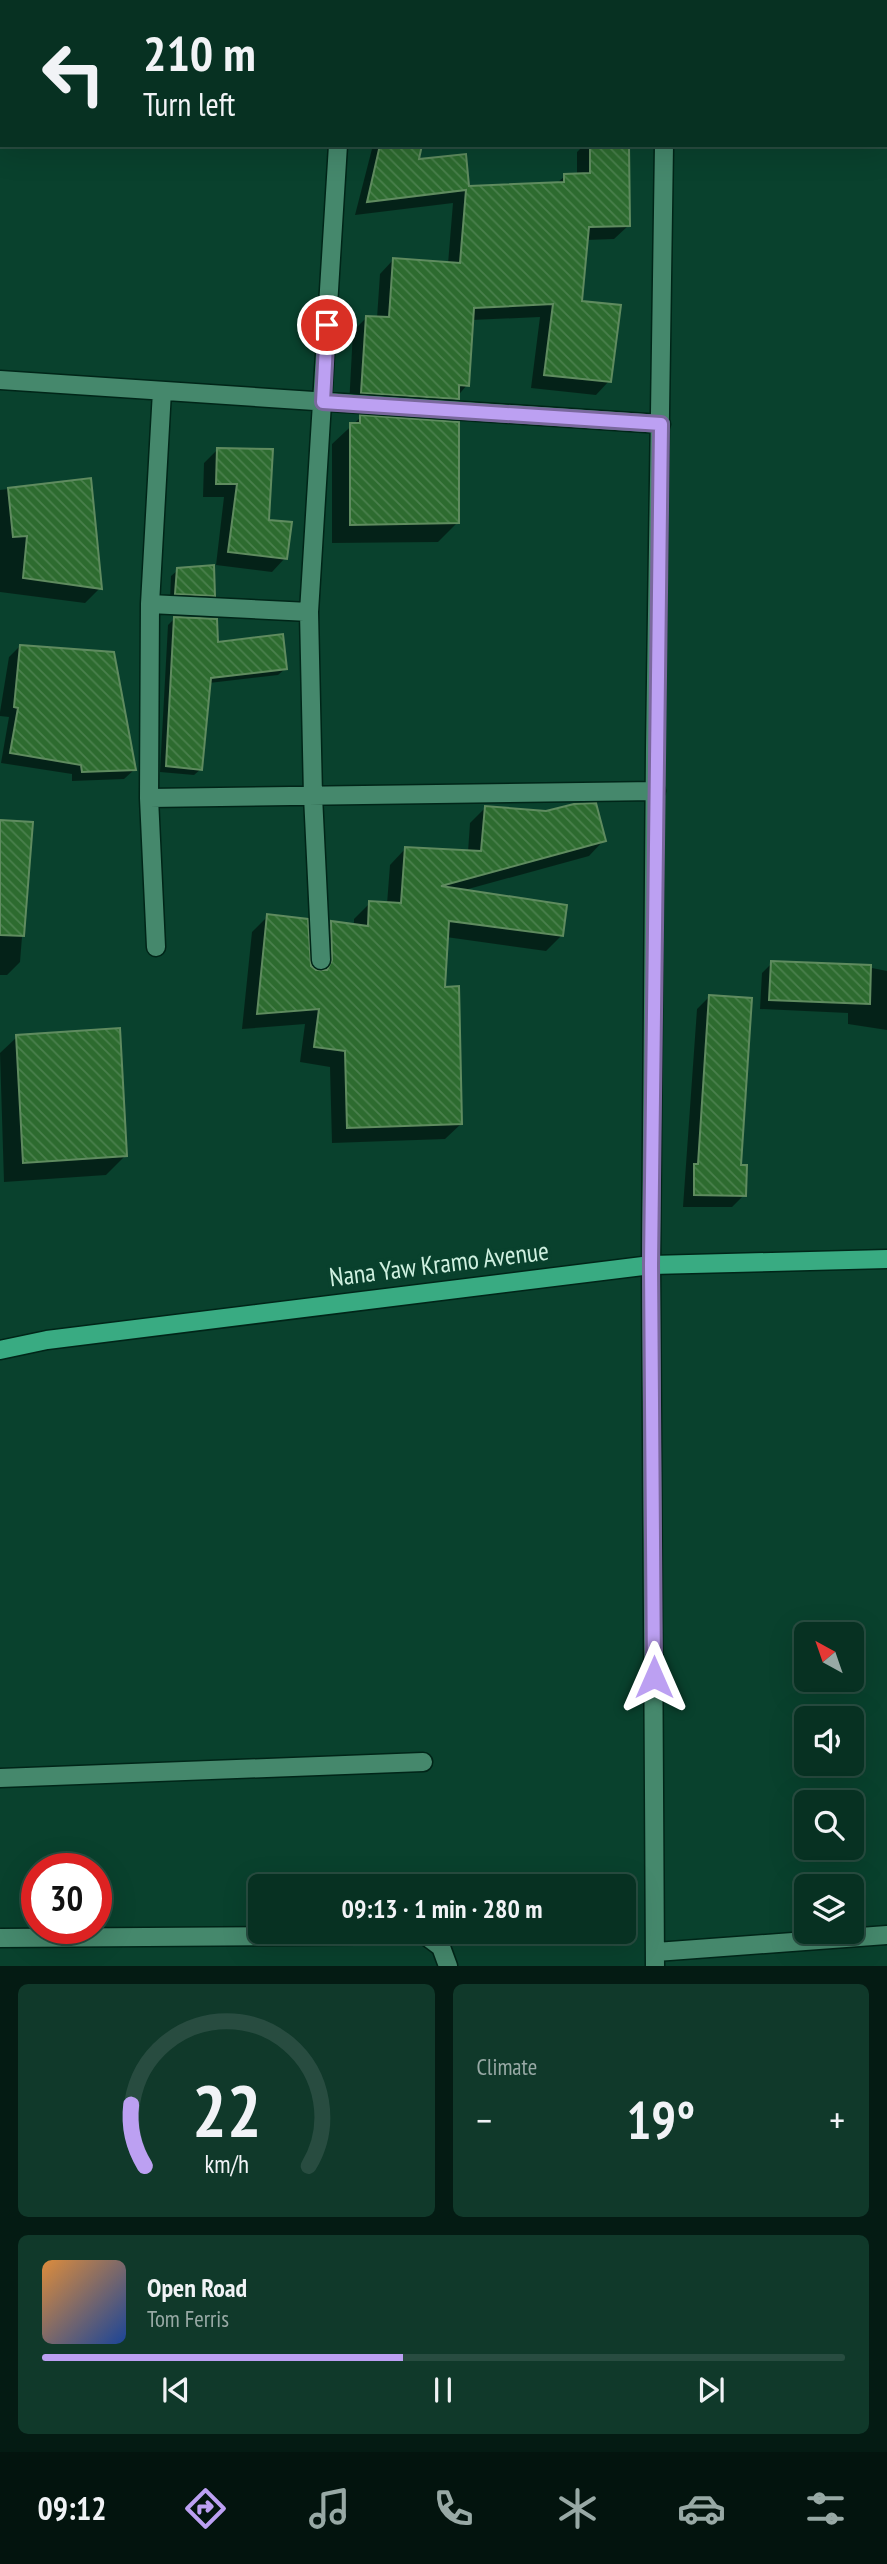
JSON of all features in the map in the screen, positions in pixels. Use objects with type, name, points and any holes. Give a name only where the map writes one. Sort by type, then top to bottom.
[{"type":"main road","name":"Nana Yaw Kramo Avenue","points":[[0,1350],[47,1340],[651,1265],[887,1259]]},
{"type":"street","points":[[321,960],[313,796],[309,612],[338,147]]},
{"type":"street","points":[[664,147],[651,1265],[655,1959],[887,1935]]},
{"type":"street","points":[[0,380],[661,424]]},
{"type":"street","points":[[156,947],[149,798],[150,604],[162,391]]},
{"type":"street","points":[[150,604],[309,612]]},
{"type":"street","points":[[149,798],[656,792]]},
{"type":"street","points":[[0,1778],[423,1762]]},
{"type":"street","points":[[0,1938],[425,1935],[440,1947],[448,1965]]},
{"type":"building","points":[[380,147],[422,147],[419,159],[466,154],[469,186],[564,182],[564,174],[590,173],[590,147],[629,147],[630,226],[589,227],[582,301],[621,305],[611,382],[544,375],[553,304],[474,308],[469,386],[459,385],[459,399],[361,393],[366,316],[389,317],[393,258],[460,263],[466,190],[367,202]]},
{"type":"building","points":[[360,415],[459,422],[459,523],[350,525],[350,423],[360,423]]},
{"type":"building","points":[[217,448],[273,449],[269,520],[292,522],[287,559],[228,552],[237,484],[216,484]]},
{"type":"building","points":[[91,478],[102,589],[23,578],[27,536],[13,537],[8,488]]},
{"type":"building","points":[[214,565],[215,596],[175,594],[177,568]]},
{"type":"building","points":[[174,617],[217,619],[218,642],[283,634],[287,669],[211,678],[202,770],[166,766]]},
{"type":"building","points":[[20,645],[114,652],[136,770],[82,772],[81,765],[10,753],[18,708],[14,707]]},
{"type":"building","points":[[596,803],[606,841],[441,886],[567,905],[563,936],[449,921],[445,987],[459,986],[462,1124],[347,1128],[345,1051],[314,1047],[319,1009],[257,1014],[267,914],[308,919],[311,966],[316,970],[327,970],[332,960],[331,921],[368,926],[369,901],[401,903],[405,847],[481,851],[485,806],[546,811],[574,804]]},
{"type":"building","points":[[0,820],[33,822],[24,936],[0,935]]},
{"type":"building","points":[[771,961],[871,965],[870,1004],[769,1000]]},
{"type":"building","points":[[709,995],[752,998],[741,1165],[747,1165],[746,1196],[694,1195],[694,1164],[698,1164]]},
{"type":"building","points":[[120,1028],[127,1156],[23,1163],[16,1035]]},
{"type":"route","points":[[327,325],[323,402],[661,424],[655,748],[651,1265],[654,1677]]}]
